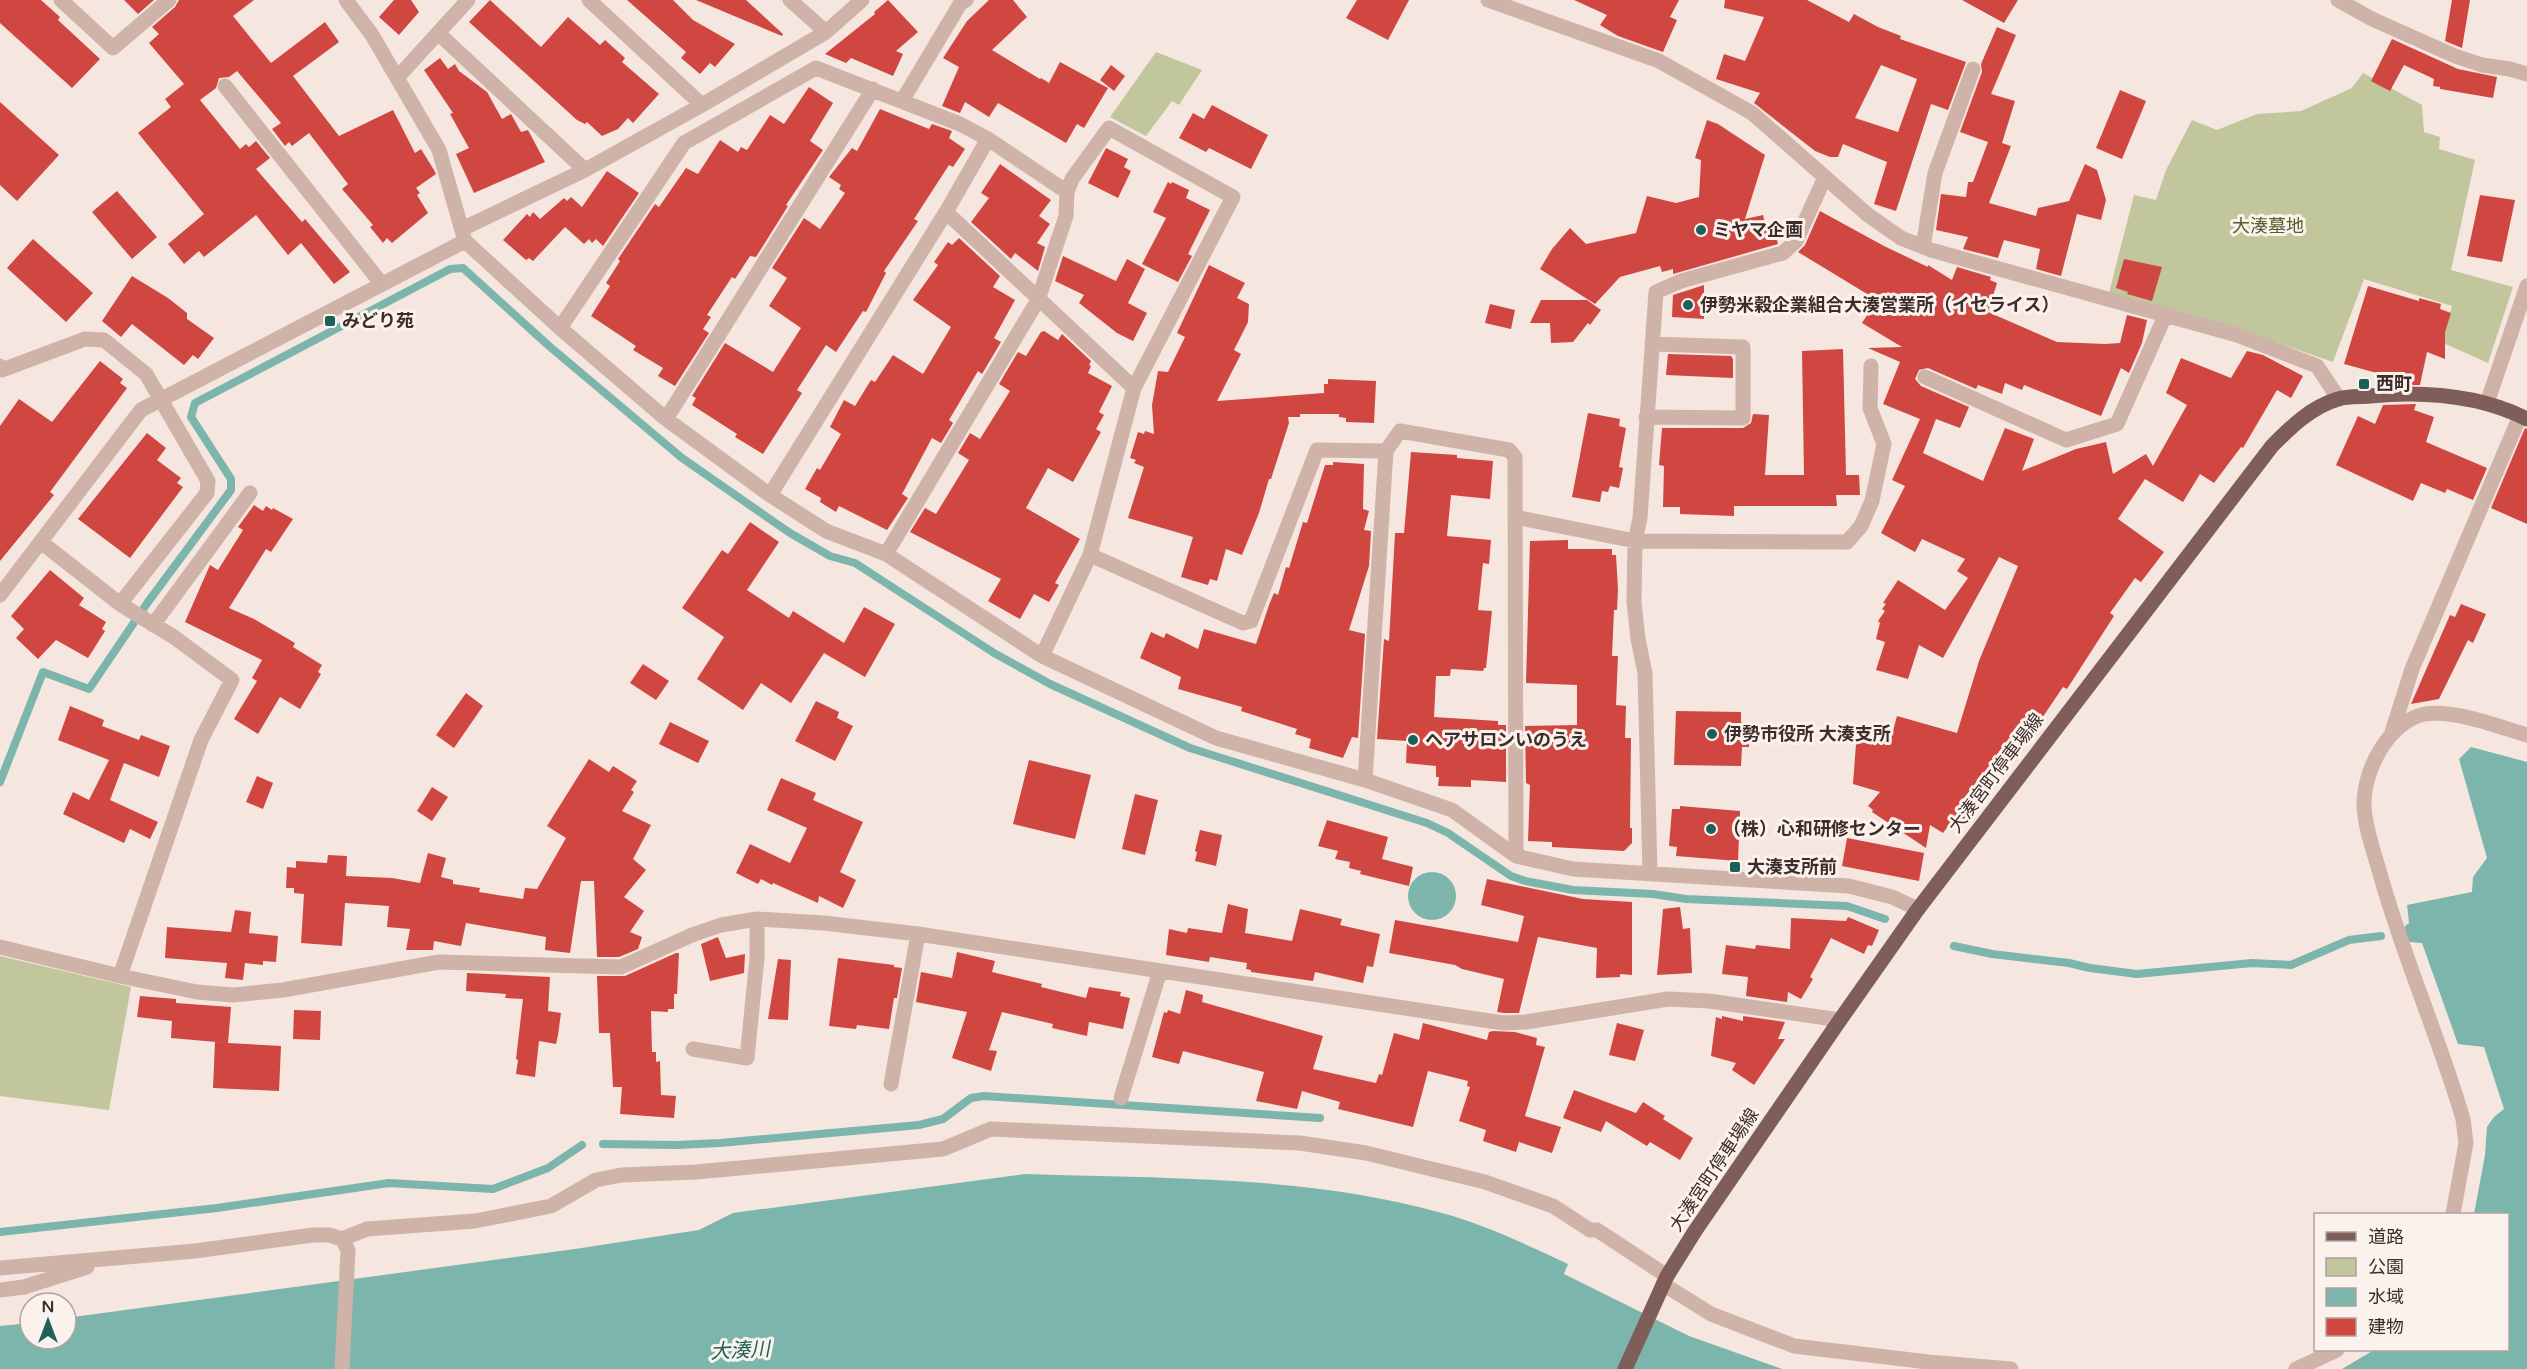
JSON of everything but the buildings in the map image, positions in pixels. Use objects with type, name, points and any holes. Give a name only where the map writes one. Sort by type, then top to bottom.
[{"type":"main road","name":"大湊宮町停車場線","points":[[1625,1369],[1664,1282],[1695,1231],[1839,1020],[1918,909],[2271,446],[2301,417],[2339,399],[2399,393],[2437,395],[2487,403],[2524,417]]},
{"type":"street","points":[[61,0],[112,48],[169,0]]},
{"type":"street","points":[[346,0],[372,35],[438,150],[464,235],[560,328],[666,418],[770,495],[826,531],[886,554],[1042,656],[1216,738],[1365,780],[1452,810],[1516,856],[1574,869],[1849,886],[1892,897],[1918,909]]},
{"type":"street","points":[[397,78],[468,0]]},
{"type":"street","points":[[589,0],[702,105]]},
{"type":"street","points":[[790,0],[826,32]]},
{"type":"street","points":[[0,596],[141,410],[381,283],[702,105],[826,32],[862,0]]},
{"type":"street","points":[[902,101],[960,4],[966,0]]},
{"type":"street","points":[[1488,0],[1659,61],[1752,113],[1825,177],[1901,238],[1923,247],[2237,335],[2317,366],[2339,399]]},
{"type":"street","points":[[2338,0],[2372,19],[2455,56],[2482,65],[2527,74]]},
{"type":"street","points":[[438,33],[585,170]]},
{"type":"street","points":[[795,51],[816,68],[960,124],[988,139],[1067,192]]},
{"type":"street","points":[[560,328],[684,143],[816,68]]},
{"type":"street","points":[[1923,247],[1935,173],[1973,69]]},
{"type":"street","points":[[225,86],[381,283]]},
{"type":"street","points":[[666,418],[873,90]]},
{"type":"street","points":[[886,554],[1038,300],[1066,216],[1067,192],[1072,179],[1109,128],[1233,197],[1134,388],[1090,555],[1042,656]]},
{"type":"street","points":[[770,495],[946,212],[988,139]]},
{"type":"street","points":[[1650,874],[1645,673],[1634,602],[1635,542],[1640,518],[1656,292],[1681,281],[1783,253],[1796,241],[1825,177]]},
{"type":"street","points":[[946,212],[1134,388]]},
{"type":"street","points":[[2487,403],[2527,286]]},
{"type":"street","points":[[1925,377],[2066,440],[2117,424],[2166,316]]},
{"type":"street","points":[[1,369],[85,339],[104,340],[146,374],[162,398],[208,481],[207,493],[126,608]]},
{"type":"street","points":[[1646,417],[1743,418],[1743,347],[1652,344]]},
{"type":"street","points":[[1515,517],[1635,542],[1847,542],[1861,526],[1872,501],[1884,444],[1870,408],[1871,366]]},
{"type":"street","points":[[2453,1213],[2466,1143],[2463,1119],[2397,931],[2364,809],[2365,786],[2370,770],[2392,732],[2412,669],[2524,417]]},
{"type":"street","points":[[1365,780],[1386,451],[1400,431],[1509,450],[1515,457],[1516,856]]},
{"type":"street","points":[[1090,555],[1243,623],[1251,621],[1317,450],[1386,451]]},
{"type":"street","points":[[150,623],[250,493]]},
{"type":"street","points":[[41,542],[126,608],[174,637],[232,680],[201,740],[120,976]]},
{"type":"street","points":[[2392,732],[2425,714],[2451,714],[2527,735]]},
{"type":"street","points":[[693,1049],[747,1058],[757,958],[757,919]]},
{"type":"street","points":[[0,947],[120,976],[198,992],[233,995],[283,990],[439,962],[621,967],[692,935],[721,925],[757,919],[824,923],[918,934],[1503,1023],[1526,1022],[1668,999],[1709,1001],[1839,1020]]},
{"type":"street","points":[[891,1084],[918,934]]},
{"type":"street","points":[[1121,1098],[1160,971]]},
{"type":"street","points":[[0,1268],[195,1251],[313,1235],[329,1235],[342,1239],[367,1228],[475,1221],[551,1206],[596,1180],[612,1177],[696,1172],[943,1149],[991,1129],[1300,1143],[1366,1153],[1485,1182],[1553,1206],[1590,1230],[1597,1230],[1664,1282],[1711,1314],[1794,1346],[2011,1369]]},
{"type":"street","points":[[342,1239],[348,1250],[342,1369]]},
{"type":"street","points":[[0,1290],[24,1287],[111,1259]]},
{"type":"street","points":[[2296,1369],[2335,1351]]},
{"type":"green space","points":[[1156,52],[1202,70],[1179,105],[1172,101],[1146,136],[1110,117]]},
{"type":"green space","name":"大湊墓地","points":[[2363,73],[2422,105],[2424,132],[2440,137],[2439,149],[2475,160],[2451,270],[2513,287],[2488,363],[2441,342],[2452,306],[2364,279],[2333,362],[2246,332],[2109,293],[2134,195],[2156,200],[2166,170],[2192,120],[2217,130],[2257,114],[2301,111],[2352,88]]},
{"type":"green space","points":[[0,956],[131,987],[109,1110],[0,1096]]},
{"type":"water","points":[[2471,747],[2527,762],[2527,1369],[2342,1369],[2372,1351],[2509,1351],[2509,1213],[2474,1213],[2485,1155],[2487,1127],[2504,1109],[2484,1047],[2458,1044],[2422,943],[2409,942],[2403,928],[2409,923],[2407,905],[2472,892],[2473,877],[2487,858],[2459,759]]},
{"type":"water","points":[[1427,872],[1437,872],[1449,879],[1456,891],[1456,901],[1449,913],[1437,920],[1427,920],[1412,909],[1408,901],[1408,891],[1419,876]]},
{"type":"water","name":"大湊川","points":[[1026,1174],[1236,1181],[1340,1192],[1442,1213],[1490,1229],[1568,1264],[1564,1274],[1689,1336],[1782,1369],[0,1369],[0,1326],[18,1324],[18,1351],[78,1351],[78,1316],[699,1230],[733,1213]]},
{"type":"waterway","points":[[0,782],[43,672],[89,689],[148,602],[231,490],[231,479],[191,417],[195,403],[450,269],[463,268],[549,346],[682,458],[790,533],[830,556],[855,563],[994,653],[1050,684],[1190,748],[1427,823],[1448,833],[1511,876],[1525,881],[1573,890],[1653,894],[1686,899],[1847,906],[1885,919]]},
{"type":"waterway","points":[[1954,946],[1992,954],[2137,974],[2252,963],[2291,965],[2349,940],[2381,936]]},
{"type":"waterway","points":[[603,1144],[720,1143],[919,1125],[943,1119],[971,1098],[984,1096],[1320,1118]]},
{"type":"waterway","points":[[0,1232],[217,1208],[389,1183],[493,1189],[548,1168],[582,1145]]},
{"type":"place","name":"ミヤマ企画","points":[[1701,230]]},
{"type":"place","name":"伊勢米穀企業組合大湊営業所（イセライス）","points":[[1688,305]]},
{"type":"place","name":"みどり苑","points":[[330,321]]},
{"type":"place","name":"西町","points":[[2364,384]]},
{"type":"place","name":"伊勢市役所 大湊支所","points":[[1712,734]]},
{"type":"place","name":"ヘアサロンいのうえ","points":[[1413,740]]},
{"type":"place","name":"（株）心和研修センター","points":[[1711,829]]},
{"type":"place","name":"大湊支所前","points":[[1735,867]]}]
